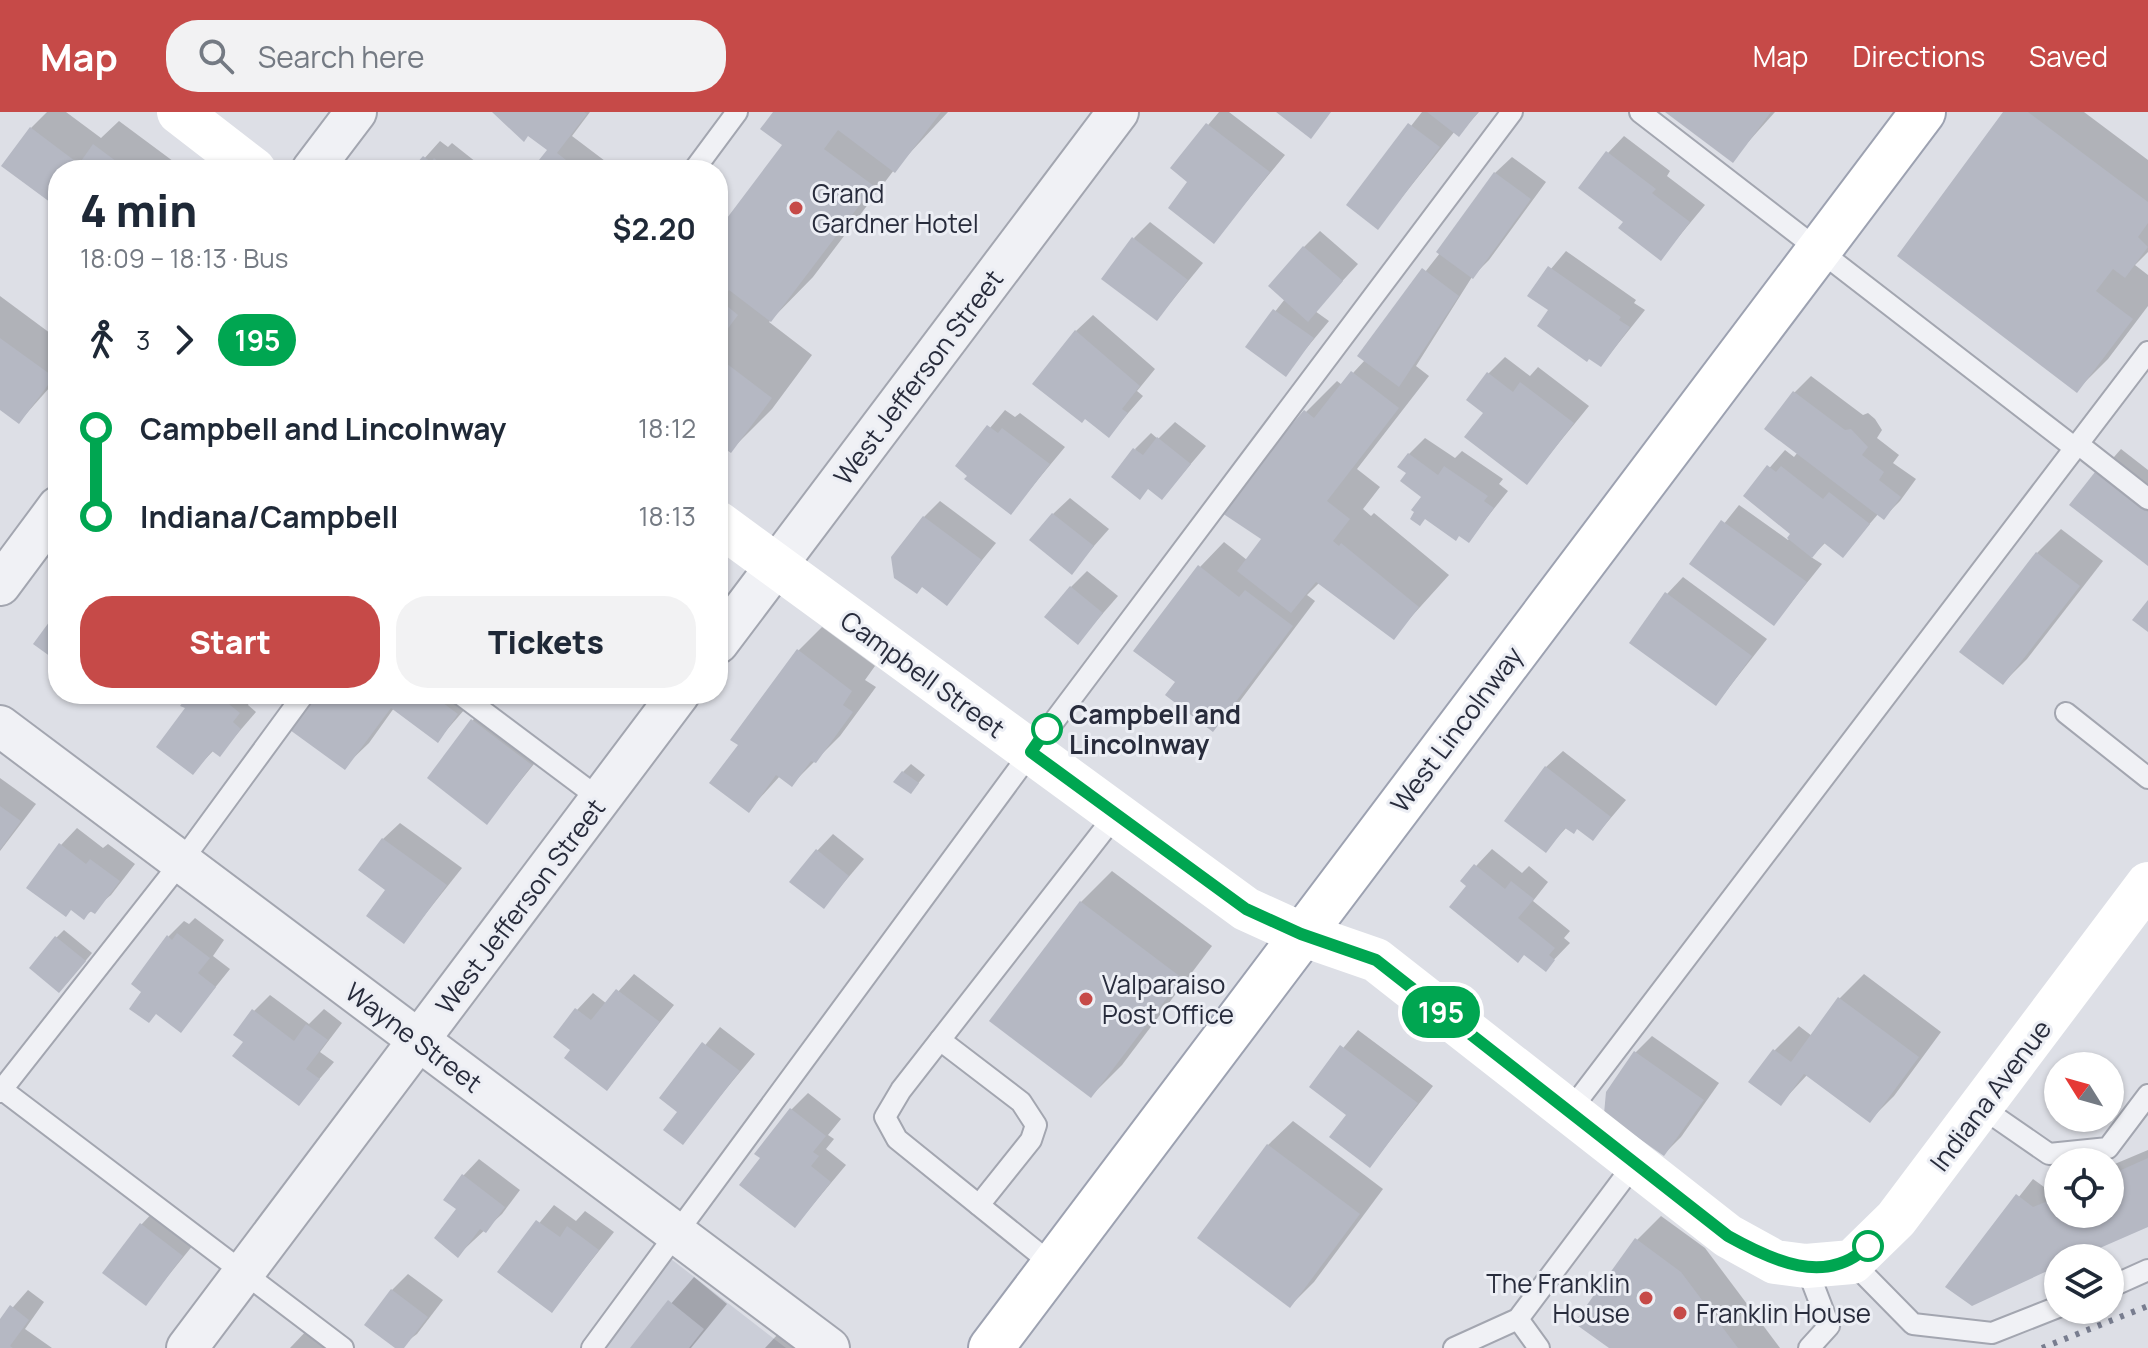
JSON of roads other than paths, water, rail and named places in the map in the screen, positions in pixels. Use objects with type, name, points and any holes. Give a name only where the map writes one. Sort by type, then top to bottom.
[{"type":"main road","points":[[179,112],[241,160]]},
{"type":"main road","name":"West Lincolnway","points":[[998,1343],[1301,934],[1923,112]]},
{"type":"main road","name":"Campbell Street","points":[[728,531],[1246,909],[1301,934],[1376,960],[1728,1236],[1775,1262],[1806,1266]]},
{"type":"main road","name":"Indiana Avenue","points":[[1852,1262],[1896,1219],[2147,888]]},
{"type":"main road","points":[[1806,1266],[1852,1262]]},
{"type":"street","points":[[320,160],[356,112]]},
{"type":"street","name":"West Jefferson Street","points":[[728,630],[1118,112]]},
{"type":"street","points":[[0,585],[48,520]]},
{"type":"street","name":"West Jefferson Street","points":[[187,1348],[671,704]]},
{"type":"street","name":"Wayne Street","points":[[0,726],[829,1348]]},
{"type":"lane","points":[[701,160],[737,112]]},
{"type":"lane","points":[[592,1348],[1031,752],[1512,112]]},
{"type":"lane","points":[[1640,112],[1818,251],[2148,499]]},
{"type":"lane","points":[[1569,1112],[2148,352]]},
{"type":"lane","points":[[297,704],[181,862],[1,1090],[242,1275],[343,1348]]},
{"type":"lane","points":[[473,704],[600,799]]},
{"type":"lane","points":[[2066,713],[2148,778]]},
{"type":"lane","points":[[1053,1265],[897,1139],[885,1117],[940,1040],[1117,813]]},
{"type":"lane","points":[[940,1040],[1021,1102],[1036,1125],[1031,1140],[979,1205]]},
{"type":"lane","points":[[1981,1107],[2049,1154],[2108,1148],[2148,1095]]},
{"type":"lane","points":[[1454,1348],[1518,1319],[1635,1163]]},
{"type":"lane","points":[[1852,1262],[1913,1324],[1992,1333],[2044,1313]]},
{"type":"lane","points":[[1806,1266],[1829,1326],[1809,1348]]},
{"type":"lane","points":[[2124,1281],[2148,1270]]},
{"type":"lane","points":[[1518,1319],[1539,1348]]},
{"type":"railway","points":[[2042,1348],[2148,1306]]},
{"type":"place","name":"Grand Gardner Hotel","points":[[796,208]]},
{"type":"place","name":"Campbell and Lincolnway","points":[[1047,729]]},
{"type":"place","name":"Valparaiso Post Office","points":[[1086,999]]},
{"type":"place","name":"The Franklin House","points":[[1646,1298]]},
{"type":"place","name":"Franklin House","points":[[1680,1313]]}]
